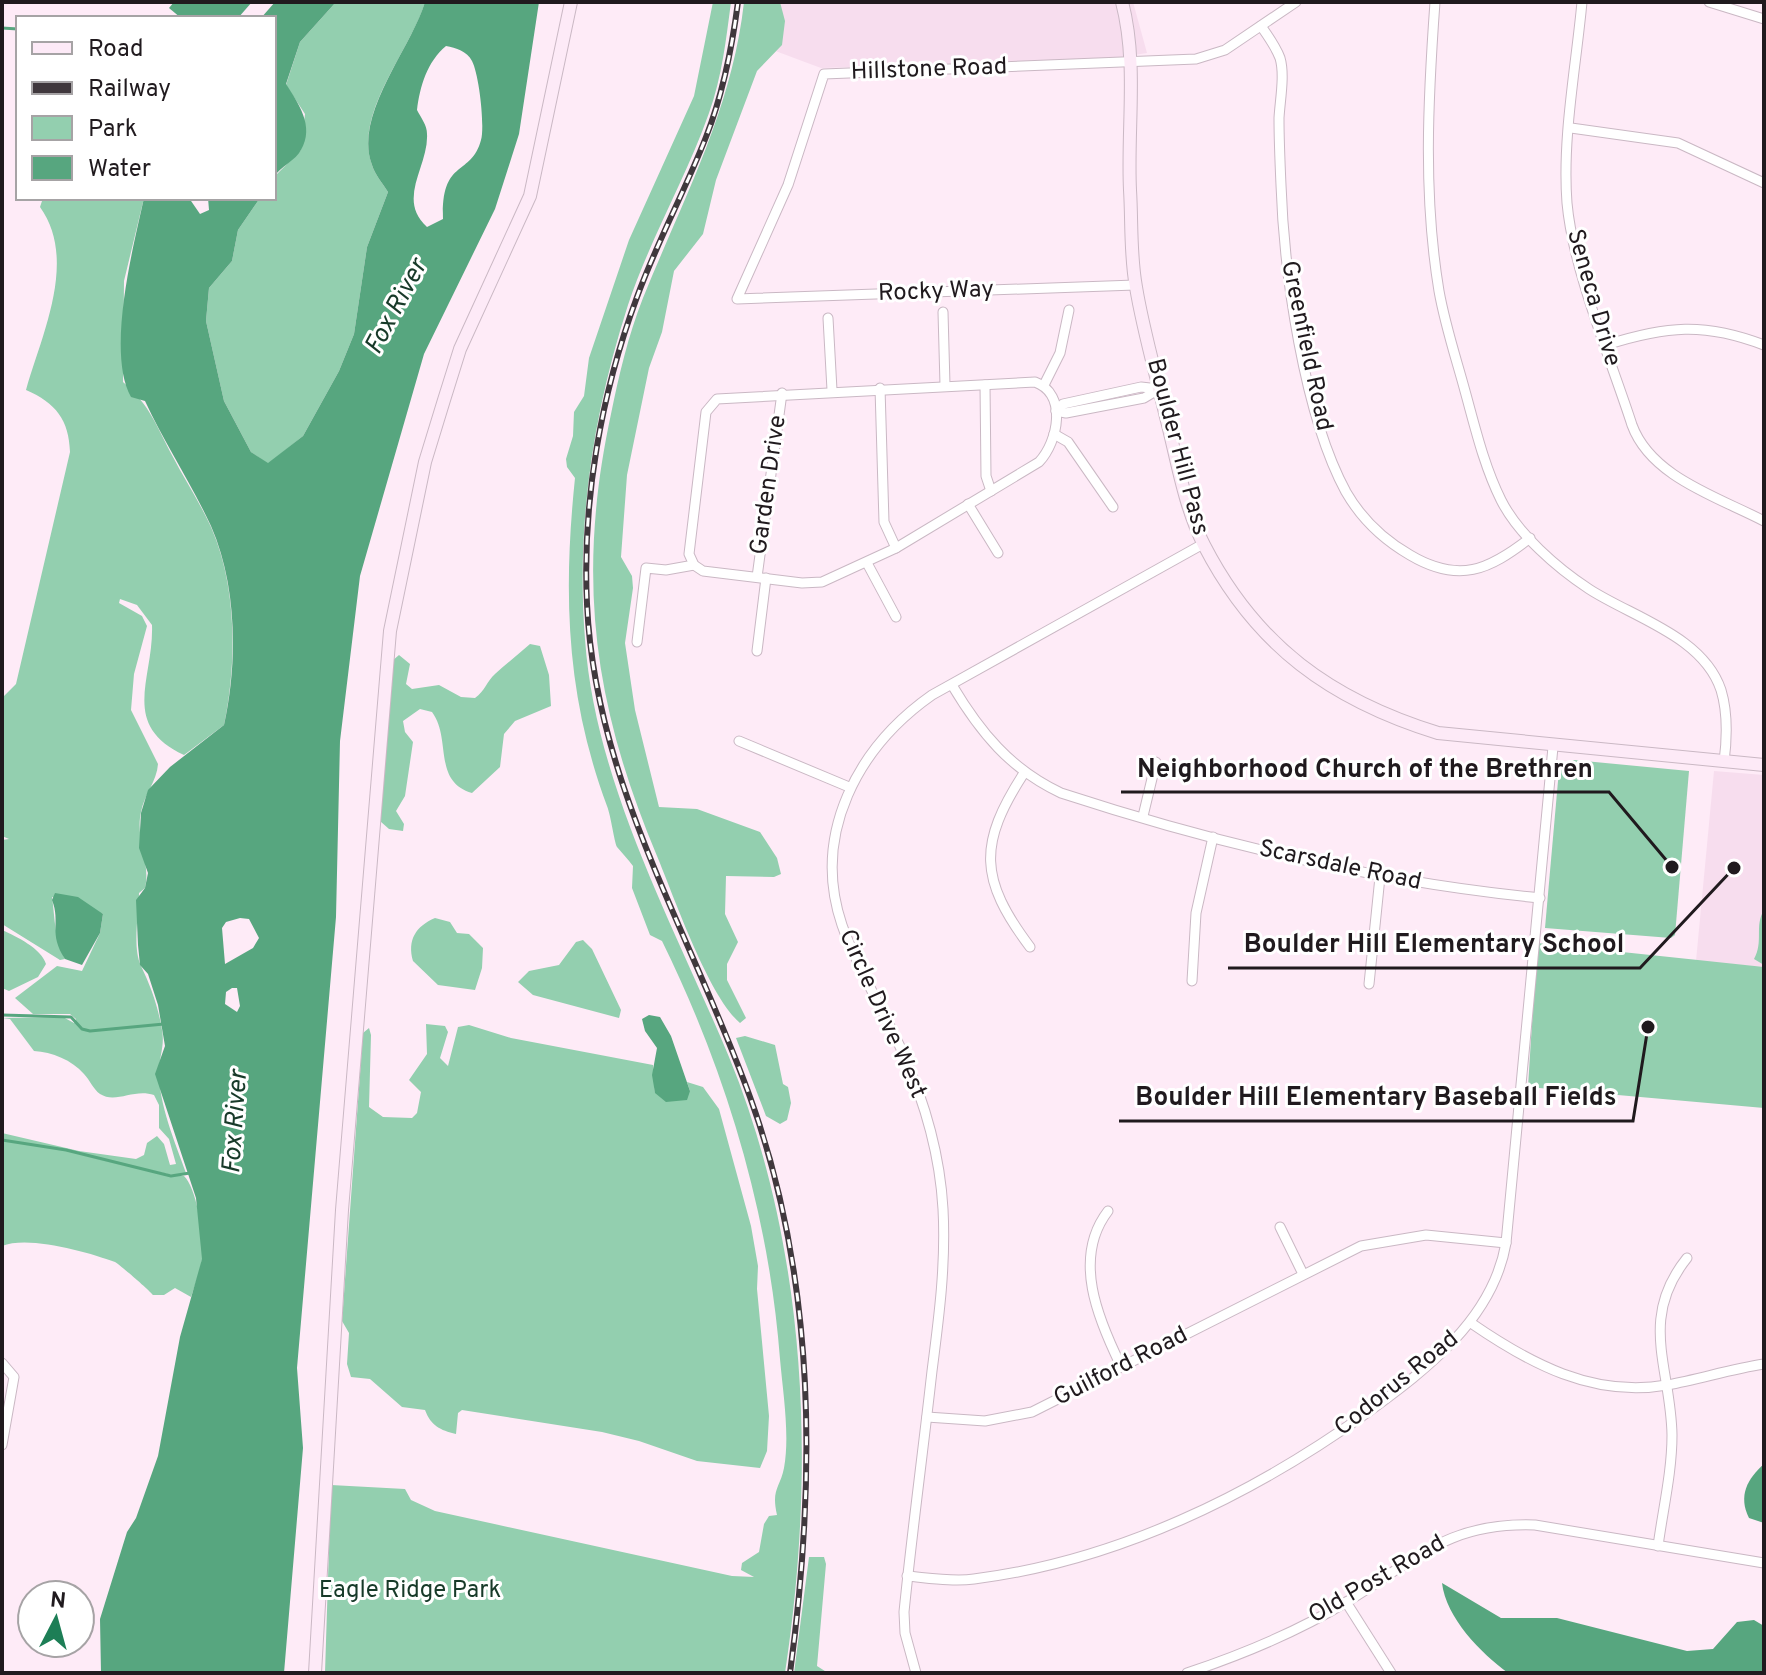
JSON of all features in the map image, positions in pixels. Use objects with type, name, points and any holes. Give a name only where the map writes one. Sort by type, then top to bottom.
[{"type":"street","points":[[315,1673],[342,1210],[390,631],[425,462],[460,349],[530,196],[571,2]]},
{"type":"street","name":"Boulder Hill Pass","points":[[1122,2],[1130,61],[1129,175],[1135,285],[1187,498],[1203,544],[1260,629],[1281,651],[1333,689],[1395,719],[1438,733],[1553,747],[1764,765]]},
{"type":"street","points":[[1130,61],[1170,61],[1211,55],[1296,2]]},
{"type":"street","points":[[1435,2],[1427,113],[1428,178],[1440,292],[1475,427],[1495,486],[1510,514],[1530,538],[1590,590],[1680,640],[1705,663],[1721,689],[1727,729],[1724,762]]},
{"type":"street","name":"Seneca Drive","points":[[1582,2],[1568,207],[1576,250],[1632,425],[1645,451],[1667,470],[1764,521]]},
{"type":"street","points":[[1709,2],[1764,18]]},
{"type":"street","name":"Greenfield Road","points":[[1261,26],[1281,64],[1281,200],[1302,346],[1317,415],[1348,494],[1392,544],[1445,570],[1469,571],[1489,566],[1530,538]]},
{"type":"street","name":"Hillstone Road","points":[[737,299],[788,185],[824,74],[1130,61]]},
{"type":"street","points":[[1571,128],[1678,143],[1764,183]]},
{"type":"street","name":"Rocky Way","points":[[737,299],[1135,285]]},
{"type":"street","points":[[1044,385],[1060,353],[1069,310]]},
{"type":"street","points":[[943,312],[945,385]]},
{"type":"street","points":[[828,318],[832,390]]},
{"type":"street","points":[[1606,345],[1651,332],[1684,327],[1725,332],[1764,345]]},
{"type":"street","name":"Garden Drive","points":[[1035,382],[1044,385],[1055,400],[1056,411],[1051,449],[1039,462],[867,563],[822,582],[802,583],[703,571],[694,565],[689,554],[706,412],[712,401],[723,396],[832,390],[1035,382]]},
{"type":"street","points":[[985,385],[986,476],[991,491]]},
{"type":"street","points":[[1056,411],[1063,404],[1141,387],[1159,389]]},
{"type":"street","points":[[880,388],[884,522],[896,548]]},
{"type":"street","name":"Garden Drive","points":[[757,651],[782,393]]},
{"type":"street","points":[[1054,434],[1068,442],[1113,507]]},
{"type":"street","points":[[968,504],[998,553]]},
{"type":"street","name":"Circle Drive West","points":[[916,1673],[905,1633],[907,1576],[943,1285],[943,1205],[938,1167],[920,1095],[842,926],[837,904],[833,856],[849,787],[871,749],[892,725],[952,685],[1203,544]]},
{"type":"street","points":[[867,563],[896,617]]},
{"type":"street","name":"Garden Drive","points":[[637,642],[646,568],[666,570],[694,565]]},
{"type":"street","name":"Scarsdale Road","points":[[952,685],[986,738],[1024,773],[1061,793],[1320,866],[1438,888],[1540,898]]},
{"type":"street","points":[[739,741],[849,787]]},
{"type":"street","name":"Codorus Road","points":[[907,1576],[970,1580],[1010,1574],[1128,1540],[1211,1507],[1270,1476],[1332,1437],[1392,1394],[1471,1323],[1493,1286],[1506,1243],[1553,747]]},
{"type":"street","points":[[1143,816],[1156,762]]},
{"type":"street","points":[[1024,773],[999,812],[991,849],[993,881],[999,900],[1030,947]]},
{"type":"street","points":[[1192,981],[1196,913],[1213,837]]},
{"type":"street","points":[[1369,984],[1380,877]]},
{"type":"street","points":[[1108,1211],[1096,1227],[1092,1246],[1093,1295],[1097,1314],[1121,1366]]},
{"type":"street","points":[[1280,1227],[1303,1274]]},
{"type":"street","name":"Guilford Road","points":[[927,1417],[985,1421],[1008,1418],[1049,1404],[1361,1246],[1401,1237],[1448,1236],[1506,1243]]},
{"type":"street","points":[[1658,1546],[1671,1451],[1660,1325],[1663,1295],[1687,1258]]},
{"type":"street","points":[[1471,1323],[1519,1355],[1560,1373],[1611,1386],[1665,1385],[1764,1364]]},
{"type":"street","points":[[2,1363],[14,1374],[2,1445]]},
{"type":"street","name":"Old Post Road","points":[[1187,1673],[1214,1669],[1346,1602],[1446,1538],[1501,1523],[1566,1529],[1764,1563]]},
{"type":"street","points":[[1346,1602],[1391,1673]]},
{"type":"shaded area","points":[[770,2],[1133,2],[1147,53],[1115,58],[821,68],[770,49]]},
{"type":"shaded area","points":[[1714,771],[1764,775],[1764,967],[1696,961]]},
{"type":"green space","points":[[336,2],[425,2],[386,82],[370,124],[368,145],[372,165],[388,192],[367,247],[354,334],[339,371],[303,436],[268,464],[251,452],[224,401],[206,321],[209,288],[232,261],[238,230],[259,200],[276,200],[276,175],[301,150],[305,114],[286,85],[300,42]]},
{"type":"green space","name":"Eagle Ridge Park","points":[[713,2],[731,2],[713,99],[690,161],[637,280],[605,387],[585,512],[583,597],[592,693],[604,747],[640,853],[729,1057],[755,1131],[775,1206],[790,1283],[802,1439],[795,1596],[785,1673],[325,1673],[331,1485],[405,1489],[411,1500],[435,1511],[732,1576],[754,1577],[741,1570],[742,1563],[759,1552],[764,1524],[769,1516],[777,1515],[776,1494],[786,1455],[785,1414],[774,1305],[755,1197],[725,1092],[706,1041],[662,941],[650,935],[632,888],[633,866],[616,844],[583,725],[571,644],[569,604],[575,478],[567,467],[566,459],[573,436],[574,412],[584,396],[589,358],[629,240],[694,96]]},
{"type":"green space","points":[[744,2],[780,2],[785,21],[782,45],[757,71],[716,180],[703,234],[674,271],[662,332],[649,368],[627,475],[621,557],[632,576],[625,643],[635,710],[659,807],[697,809],[760,832],[777,858],[781,874],[774,877],[726,876],[725,914],[738,942],[727,964],[727,980],[746,1018],[740,1023],[716,992],[705,970],[635,800],[605,692],[593,585],[594,530],[600,474],[624,356],[643,298],[717,117],[738,42]]},
{"type":"green space","points":[[42,200],[144,200],[124,281],[123,382],[152,417],[207,518],[220,550],[230,599],[231,676],[224,725],[184,755],[164,743],[152,729],[146,714],[144,699],[152,625],[137,605],[120,599],[119,603],[142,616],[147,626],[134,674],[131,710],[158,764],[140,822],[146,879],[145,888],[139,893],[137,950],[160,1021],[163,1041],[159,1072],[162,1097],[186,1173],[172,1175],[82,1155],[169,1176],[184,1176],[193,1192],[202,1240],[201,1265],[191,1297],[175,1288],[164,1295],[153,1295],[115,1262],[90,1254],[27,1242],[2,1246],[2,1133],[79,1151],[136,1159],[144,1155],[147,1143],[157,1136],[164,1144],[170,1165],[176,1164],[169,1139],[159,1128],[159,1105],[154,1095],[139,1093],[106,1097],[100,1094],[74,1065],[55,1055],[34,1051],[10,1019],[2,1018],[63,1017],[74,1023],[76,1019],[70,1014],[33,1014],[15,998],[57,966],[82,971],[100,933],[103,914],[52,897],[57,936],[65,959],[60,960],[2,924],[2,840],[9,839],[2,836],[2,698],[16,684],[70,452],[67,431],[59,414],[26,390],[47,321],[56,273],[56,250],[51,228],[40,207]]},
{"type":"green space","points":[[530,644],[540,646],[549,675],[551,706],[515,721],[504,734],[500,767],[472,793],[460,787],[447,769],[441,734],[432,712],[420,709],[403,721],[405,732],[413,742],[405,796],[396,811],[404,824],[403,831],[389,829],[380,821],[392,661],[399,655],[410,664],[406,684],[412,689],[439,685],[461,697],[475,698],[495,674]]},
{"type":"green space","points":[[1574,760],[1689,771],[1675,935],[1671,938],[1545,928],[1558,781],[1561,767]]},
{"type":"green space","points":[[1764,910],[1764,965],[1754,959]]},
{"type":"green space","points":[[435,918],[450,922],[457,933],[469,934],[483,948],[482,968],[475,990],[438,985],[413,961],[412,940],[423,925]]},
{"type":"green space","points":[[2,930],[34,948],[46,964],[38,977],[9,991],[2,988]]},
{"type":"green space","points":[[583,940],[592,949],[621,1010],[619,1018],[533,995],[518,982],[529,971],[559,965],[576,942]]},
{"type":"green space","points":[[1537,943],[1764,967],[1764,1108],[1528,1087]]},
{"type":"green space","points":[[426,1024],[445,1026],[448,1032],[440,1058],[448,1066],[458,1027],[469,1025],[511,1038],[653,1065],[655,1093],[690,1091],[687,1082],[703,1087],[719,1109],[751,1226],[758,1266],[757,1289],[769,1416],[767,1451],[760,1468],[697,1461],[602,1432],[462,1410],[458,1413],[456,1434],[437,1426],[425,1410],[402,1407],[370,1379],[351,1377],[347,1364],[349,1333],[342,1321],[363,1033],[369,1028],[371,1035],[369,1107],[383,1117],[412,1118],[417,1113],[421,1092],[409,1080],[427,1054]]},
{"type":"green space","points":[[745,1036],[775,1045],[783,1084],[788,1087],[791,1103],[787,1120],[780,1124],[766,1116],[736,1038]]},
{"type":"green space","points":[[809,1557],[824,1557],[826,1564],[817,1666],[828,1673],[794,1673]]},
{"type":"water","points":[[174,2],[252,2],[240,16],[179,16],[169,8]]},
{"type":"water","points":[[275,2],[336,2],[300,42],[286,84],[306,124],[305,141],[299,154],[276,175],[276,16],[263,16]]},
{"type":"water","name":"Fox River","points":[[425,2],[539,2],[519,134],[495,209],[424,354],[360,576],[340,741],[336,917],[297,1368],[303,1448],[284,1673],[101,1673],[100,1619],[127,1532],[136,1518],[158,1456],[180,1337],[202,1259],[196,1198],[155,1074],[165,1046],[158,1005],[148,974],[140,965],[136,900],[145,888],[148,873],[139,848],[141,813],[148,790],[170,767],[224,725],[233,650],[226,573],[211,526],[145,401],[131,397],[124,378],[121,327],[128,271],[144,200],[190,200],[200,214],[209,210],[208,200],[259,200],[238,230],[232,261],[209,288],[206,321],[224,401],[251,452],[268,463],[303,436],[339,371],[354,334],[367,247],[388,192],[372,165],[368,146],[370,125],[386,82]],"holes":[[[446,46],[470,58],[475,68],[482,112],[481,140],[471,159],[458,170],[447,186],[443,219],[427,227],[414,205],[427,134],[417,110],[420,92],[439,52]],[[249,919],[259,938],[253,948],[225,964],[222,928],[226,922]],[[237,988],[240,1006],[237,1012],[225,1004],[226,992]]]},
{"type":"water","points":[[55,893],[78,897],[103,914],[100,933],[82,965],[65,959],[57,942],[52,900]]},
{"type":"water","points":[[649,1015],[660,1017],[671,1036],[690,1091],[687,1100],[666,1102],[655,1093],[652,1075],[657,1048],[645,1031],[642,1019]]},
{"type":"water","points":[[1764,1464],[1764,1523],[1749,1518],[1744,1495],[1749,1482]]},
{"type":"water","points":[[1442,1583],[1501,1618],[1557,1618],[1687,1651],[1713,1649],[1737,1622],[1754,1620],[1764,1626],[1764,1673],[1508,1673],[1466,1634],[1450,1609]]},
{"type":"waterway","points":[[2,28],[16,29]]},
{"type":"waterway","points":[[2,1015],[71,1017],[82,1029],[90,1031],[164,1024]]},
{"type":"waterway","points":[[2,1140],[66,1150],[171,1176],[190,1173]]},
{"type":"railway","points":[[738,2],[726,71],[712,121],[645,277],[613,371],[591,487],[587,604],[594,670],[608,733],[627,795],[649,856],[750,1097],[772,1167],[788,1238],[799,1310],[805,1382],[806,1455],[804,1528],[790,1673]]},
{"type":"place","name":"Neighborhood Church of the Brethren","points":[[1672,867]]},
{"type":"place","name":"Boulder Hill Elementary School","points":[[1734,868]]},
{"type":"place","name":"Boulder Hill Elementary Baseball Fields","points":[[1648,1027]]}]
